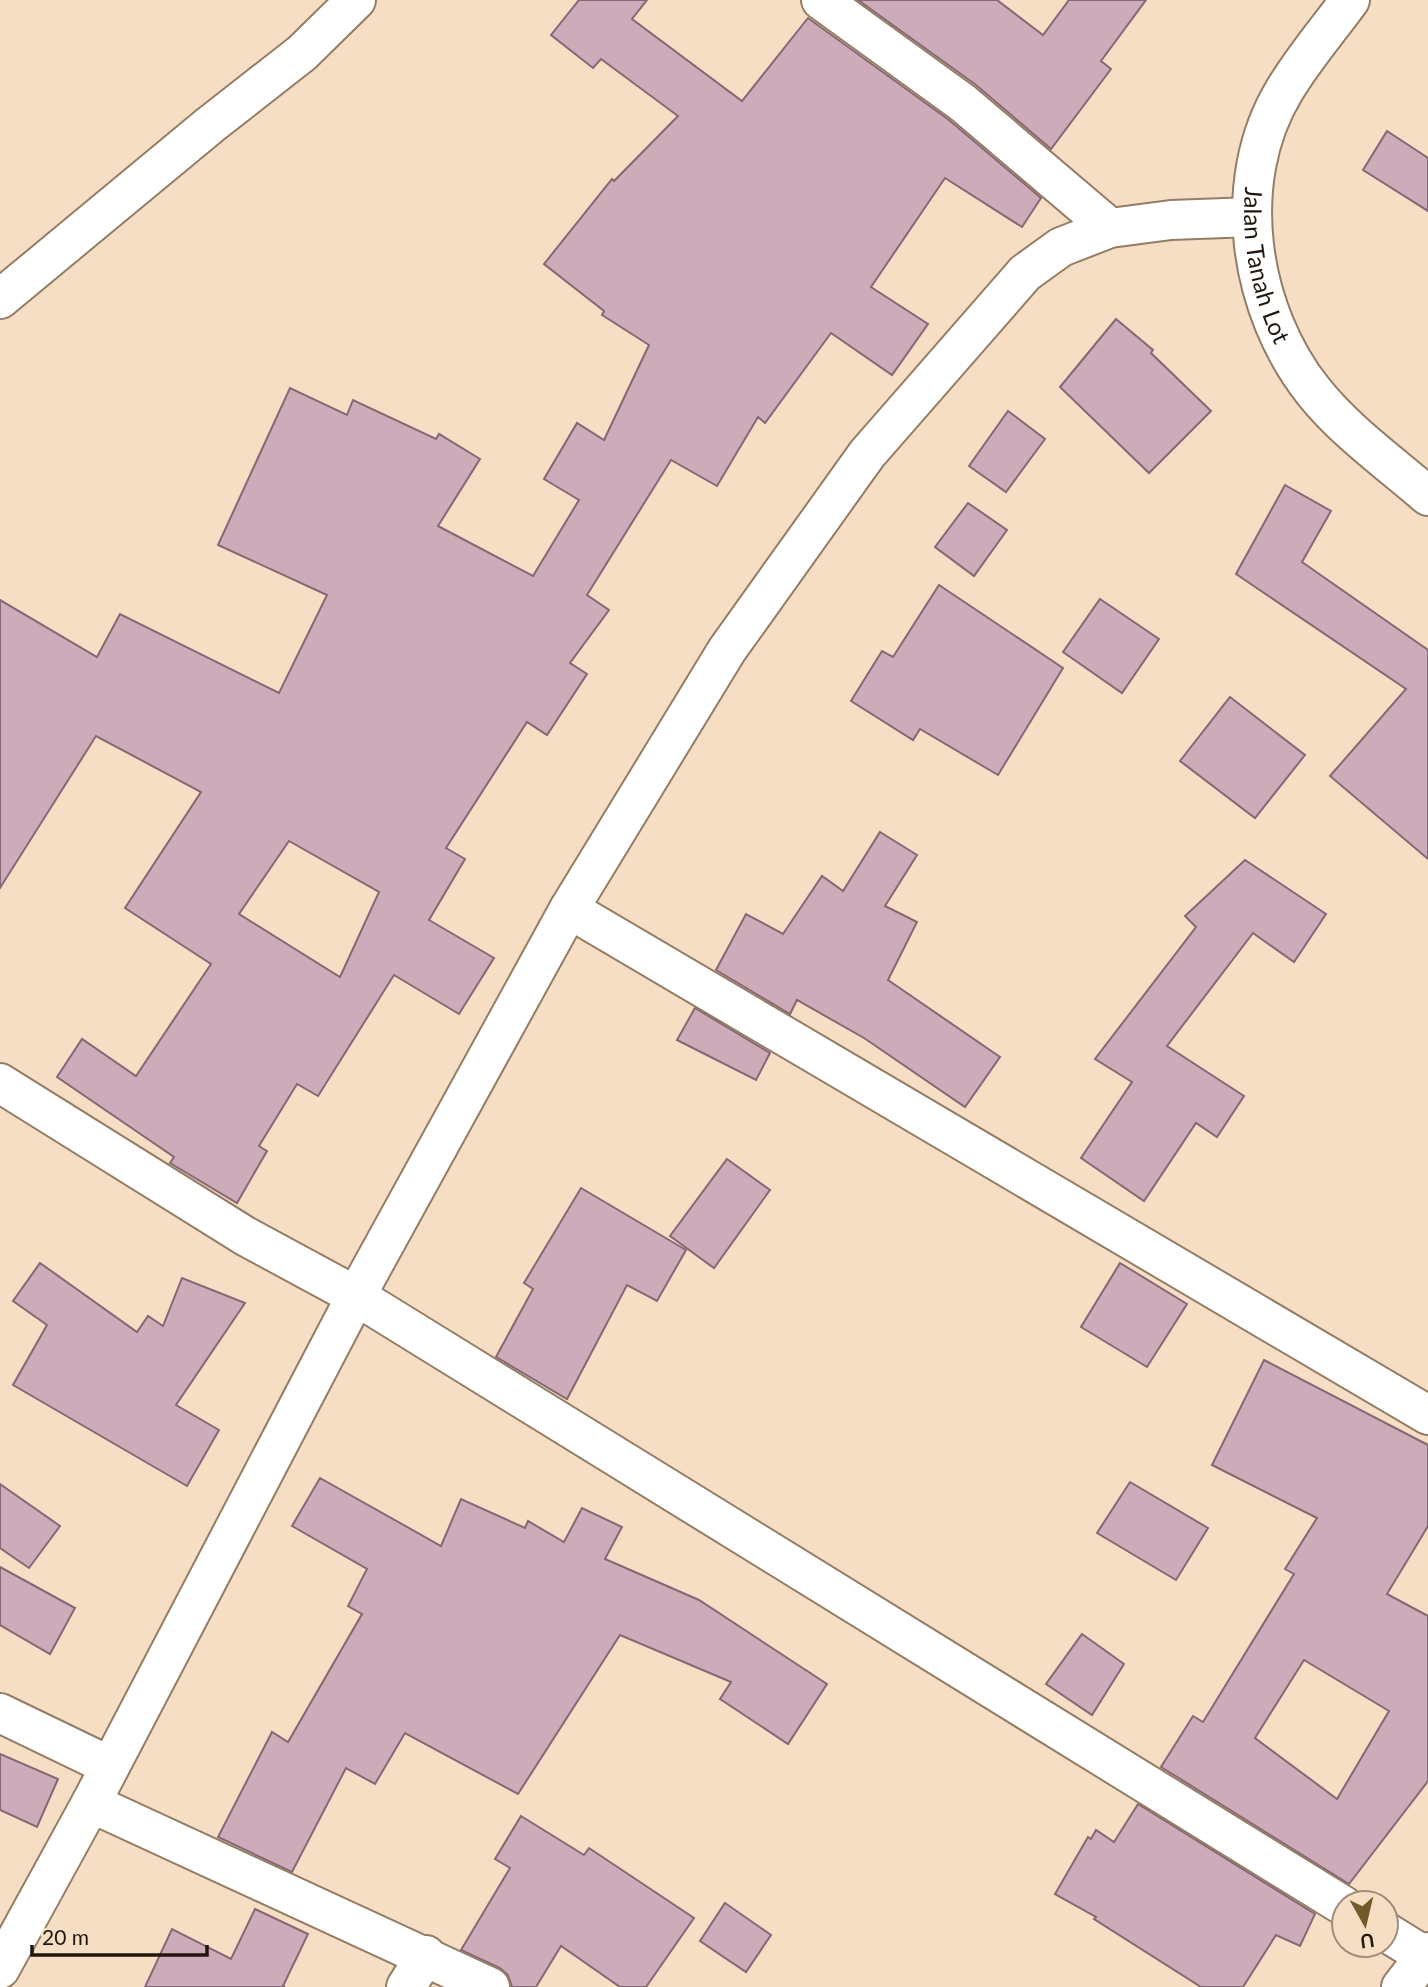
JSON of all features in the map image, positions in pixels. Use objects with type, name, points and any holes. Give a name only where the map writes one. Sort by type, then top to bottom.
[{"type":"street","points":[[0,299],[210,125],[302,53],[356,0]]},
{"type":"street","points":[[821,0],[963,103],[1110,228]]},
{"type":"street","name":"Jalan Tanah Lot","points":[[1350,0],[1284,90],[1273,114],[1255,176],[1252,216],[1256,262],[1269,310],[1279,334],[1312,390],[1334,415],[1428,496]]},
{"type":"street","points":[[0,1969],[91,1803],[356,1296],[569,909],[727,650],[867,453],[1025,273],[1061,247],[1110,228],[1171,220],[1252,216]]},
{"type":"street","points":[[569,909],[1428,1415]]},
{"type":"street","points":[[0,1083],[245,1236],[356,1296],[1330,1897]]},
{"type":"street","points":[[0,1713],[110,1766]]},
{"type":"street","points":[[91,1803],[426,1955],[490,1987]]},
{"type":"street","points":[[1400,1940],[1427,1954],[1401,1987]]},
{"type":"street","points":[[406,1987],[426,1955]]},
{"type":"building","points":[[579,0],[647,0],[632,19],[742,101],[808,18],[949,120],[1041,198],[1022,227],[945,178],[871,287],[928,324],[892,375],[831,333],[765,423],[758,417],[717,486],[671,460],[587,595],[609,610],[570,663],[587,674],[547,735],[527,722],[446,848],[465,859],[429,920],[494,958],[459,1014],[394,975],[318,1096],[297,1084],[259,1146],[267,1151],[237,1203],[170,1163],[174,1157],[57,1077],[82,1039],[136,1076],[211,964],[125,908],[201,792],[96,736],[0,888],[0,600],[97,657],[120,614],[279,693],[327,595],[218,545],[290,388],[347,415],[353,400],[436,439],[439,434],[480,459],[438,526],[533,576],[579,500],[544,479],[577,423],[604,440],[649,345],[602,315],[604,311],[544,264],[612,179],[614,181],[678,116],[601,59],[593,68],[551,35]],"holes":[[[289,841],[379,892],[340,977],[239,914]]]},
{"type":"building","points":[[858,0],[997,0],[1043,35],[1069,0],[1146,0],[1101,61],[1111,69],[1051,149],[976,85]]},
{"type":"building","points":[[1387,131],[1428,158],[1428,211],[1363,170]]},
{"type":"building","points":[[1116,319],[1153,350],[1151,353],[1211,411],[1149,473],[1060,387]]},
{"type":"building","points":[[1008,411],[1045,439],[1006,492],[969,466]]},
{"type":"building","points":[[1285,485],[1331,511],[1302,562],[1428,650],[1428,859],[1330,776],[1406,689],[1236,574]]},
{"type":"building","points":[[968,503],[1007,530],[974,576],[935,547]]},
{"type":"building","points":[[939,585],[1063,668],[998,775],[920,729],[913,740],[851,701],[882,651],[893,657]]},
{"type":"building","points":[[1100,599],[1159,639],[1122,693],[1063,652]]},
{"type":"building","points":[[1230,697],[1305,755],[1255,818],[1180,761]]},
{"type":"building","points":[[880,832],[917,855],[885,906],[917,922],[888,980],[1000,1057],[965,1107],[864,1038],[797,1000],[790,1014],[716,970],[746,914],[783,934],[822,876],[843,891]]},
{"type":"building","points":[[1245,860],[1326,914],[1294,962],[1253,933],[1167,1046],[1244,1096],[1217,1137],[1196,1123],[1144,1201],[1081,1158],[1132,1082],[1095,1059],[1196,927],[1185,916]]},
{"type":"building","points":[[695,1008],[770,1053],[756,1080],[677,1040]]},
{"type":"building","points":[[727,1159],[770,1190],[714,1268],[670,1236]]},
{"type":"building","points":[[581,1188],[686,1250],[657,1301],[627,1285],[567,1399],[496,1357],[533,1289],[524,1283]]},
{"type":"building","points":[[40,1263],[137,1332],[148,1316],[163,1326],[182,1278],[245,1303],[176,1405],[219,1430],[187,1486],[13,1385],[47,1325],[13,1301]]},
{"type":"building","points":[[1120,1263],[1187,1304],[1147,1367],[1081,1327]]},
{"type":"building","points":[[1264,1360],[1428,1445],[1428,1526],[1387,1594],[1428,1616],[1428,1781],[1349,1884],[1161,1767],[1193,1716],[1203,1722],[1294,1574],[1285,1569],[1317,1518],[1212,1465]],"holes":[[[1304,1660],[1389,1711],[1337,1799],[1255,1738]]]},
{"type":"building","points":[[320,1478],[441,1546],[461,1499],[525,1528],[528,1521],[564,1542],[582,1508],[622,1527],[605,1559],[699,1600],[827,1684],[788,1744],[720,1699],[731,1682],[620,1635],[518,1794],[405,1733],[375,1784],[346,1768],[292,1872],[218,1837],[272,1732],[288,1742],[362,1614],[348,1606],[367,1569],[292,1526]]},
{"type":"building","points":[[1130,1482],[1208,1528],[1176,1580],[1097,1533]]},
{"type":"building","points":[[0,1484],[60,1526],[29,1568],[0,1548]]},
{"type":"building","points":[[0,1567],[75,1608],[50,1654],[0,1625]]},
{"type":"building","points":[[1082,1634],[1124,1664],[1092,1715],[1046,1684]]},
{"type":"building","points":[[0,1754],[58,1779],[37,1827],[0,1810]]},
{"type":"building","points":[[1138,1804],[1315,1914],[1300,1946],[1276,1935],[1243,1987],[1201,1987],[1094,1919],[1096,1917],[1055,1894],[1088,1837],[1091,1839],[1096,1830],[1114,1842]]},
{"type":"building","points":[[521,1816],[584,1855],[589,1848],[694,1918],[646,1987],[620,1987],[561,1946],[536,1987],[512,1987],[508,1975],[500,1968],[461,1950],[510,1868],[495,1859]]},
{"type":"building","points":[[725,1903],[771,1935],[746,1972],[700,1941]]},
{"type":"building","points":[[255,1909],[308,1934],[283,1986],[285,1987],[145,1987],[172,1929],[231,1959]]}]
